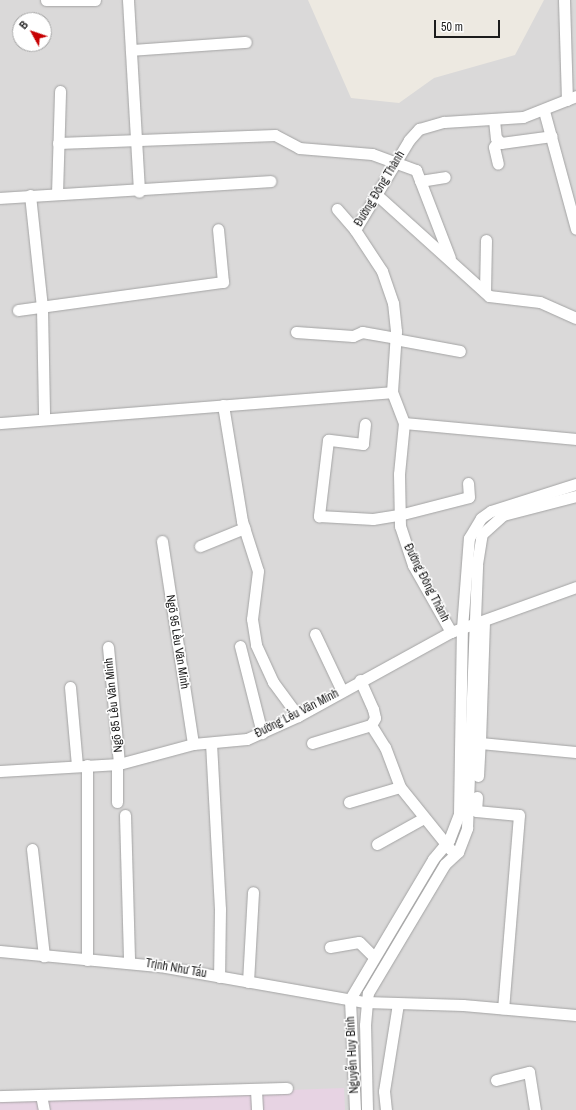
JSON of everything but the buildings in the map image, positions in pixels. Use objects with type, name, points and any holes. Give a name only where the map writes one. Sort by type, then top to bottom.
[{"type":"street","points":[[46,0],[95,0]]},
{"type":"street","points":[[128,0],[139,192]]},
{"type":"street","points":[[564,0],[571,98]]},
{"type":"street","points":[[131,50],[246,42]]},
{"type":"street","points":[[57,194],[60,91]]},
{"type":"street","name":"Đường Đông Thành","points":[[451,632],[406,548],[399,515],[404,423],[392,392],[395,338],[394,303],[382,270],[355,230],[398,163],[414,134],[432,124],[494,120],[544,111],[571,98]]},
{"type":"street","points":[[544,111],[576,229]]},
{"type":"street","points":[[494,120],[498,141],[494,147],[498,164]]},
{"type":"street","points":[[58,143],[275,135],[298,148],[372,154],[416,170],[450,258]]},
{"type":"street","points":[[498,141],[552,136]]},
{"type":"street","points":[[420,181],[445,177]]},
{"type":"street","points":[[0,198],[30,195],[139,192],[270,181]]},
{"type":"street","points":[[30,195],[42,308],[44,417]]},
{"type":"street","points":[[377,195],[429,245],[450,258],[493,298],[540,302],[576,318]]},
{"type":"street","points":[[337,208],[355,230]]},
{"type":"street","points":[[18,310],[42,308],[223,282],[218,229]]},
{"type":"street","points":[[485,292],[486,240]]},
{"type":"street","points":[[296,332],[353,336],[362,332],[460,351]]},
{"type":"street","points":[[0,423],[44,417],[392,392]]},
{"type":"street","points":[[223,405],[244,528],[258,571],[252,619],[256,645],[273,682],[298,716]]},
{"type":"street","points":[[404,423],[576,439]]},
{"type":"street","points":[[365,424],[363,444],[328,440],[319,516],[373,519],[399,515],[469,497],[468,483]]},
{"type":"street","points":[[503,1008],[519,815],[476,811],[482,672],[478,550],[482,534],[503,515],[576,484]]},
{"type":"street","points":[[350,1000],[373,956],[433,859],[445,847],[460,814],[462,628],[466,551],[473,528],[491,511],[576,496]]},
{"type":"street","points":[[200,546],[244,528]]},
{"type":"street","name":"Ngõ 95 Lều Văn Minh","points":[[162,541],[193,744]]},
{"type":"street","name":"Đường Lều Văn Minh","points":[[0,771],[118,764],[193,744],[247,740],[298,716],[360,680],[451,632],[576,587]]},
{"type":"street","points":[[367,1110],[365,1002],[374,982],[446,864],[458,852],[467,828],[480,622]]},
{"type":"street","points":[[315,634],[342,691]]},
{"type":"street","points":[[240,646],[262,733]]},
{"type":"street","name":"Ngõ 85 Lều Văn Minh","points":[[108,647],[118,764],[116,802]]},
{"type":"street","points":[[360,680],[374,714],[371,725],[385,747],[400,787],[422,819],[437,830],[445,847],[458,852]]},
{"type":"street","points":[[70,687],[82,765],[87,960]]},
{"type":"street","points":[[312,743],[371,725]]},
{"type":"street","points":[[211,743],[220,909],[218,977]]},
{"type":"street","points":[[480,743],[576,752]]},
{"type":"street","points":[[349,802],[400,787]]},
{"type":"street","points":[[125,815],[129,962]]},
{"type":"street","points":[[377,844],[422,819]]},
{"type":"street","points":[[32,849],[44,956]]},
{"type":"street","points":[[248,982],[253,892]]},
{"type":"street","points":[[330,947],[359,942],[373,956]]},
{"type":"street","name":"Trịnh Như Tấu","points":[[0,951],[87,960],[129,962],[365,1002],[503,1008],[576,1014]]},
{"type":"street","name":"Nguyễn Huy Bính","points":[[350,1000],[355,1110]]},
{"type":"street","points":[[386,1110],[384,1091],[398,1004]]},
{"type":"street","points":[[496,1080],[530,1072],[535,1110]]},
{"type":"street","points":[[0,1096],[287,1088]]},
{"type":"street","points":[[256,1090],[257,1110]]},
{"type":"street","points":[[41,1095],[44,1110]]},
{"type":"shaded area","points":[[0,0],[308,0],[351,98],[399,103],[434,78],[515,55],[544,0],[576,0],[576,1110],[0,1110]]},
{"type":"shaded area","points":[[344,1088],[345,1110],[0,1110],[0,1100]]}]
